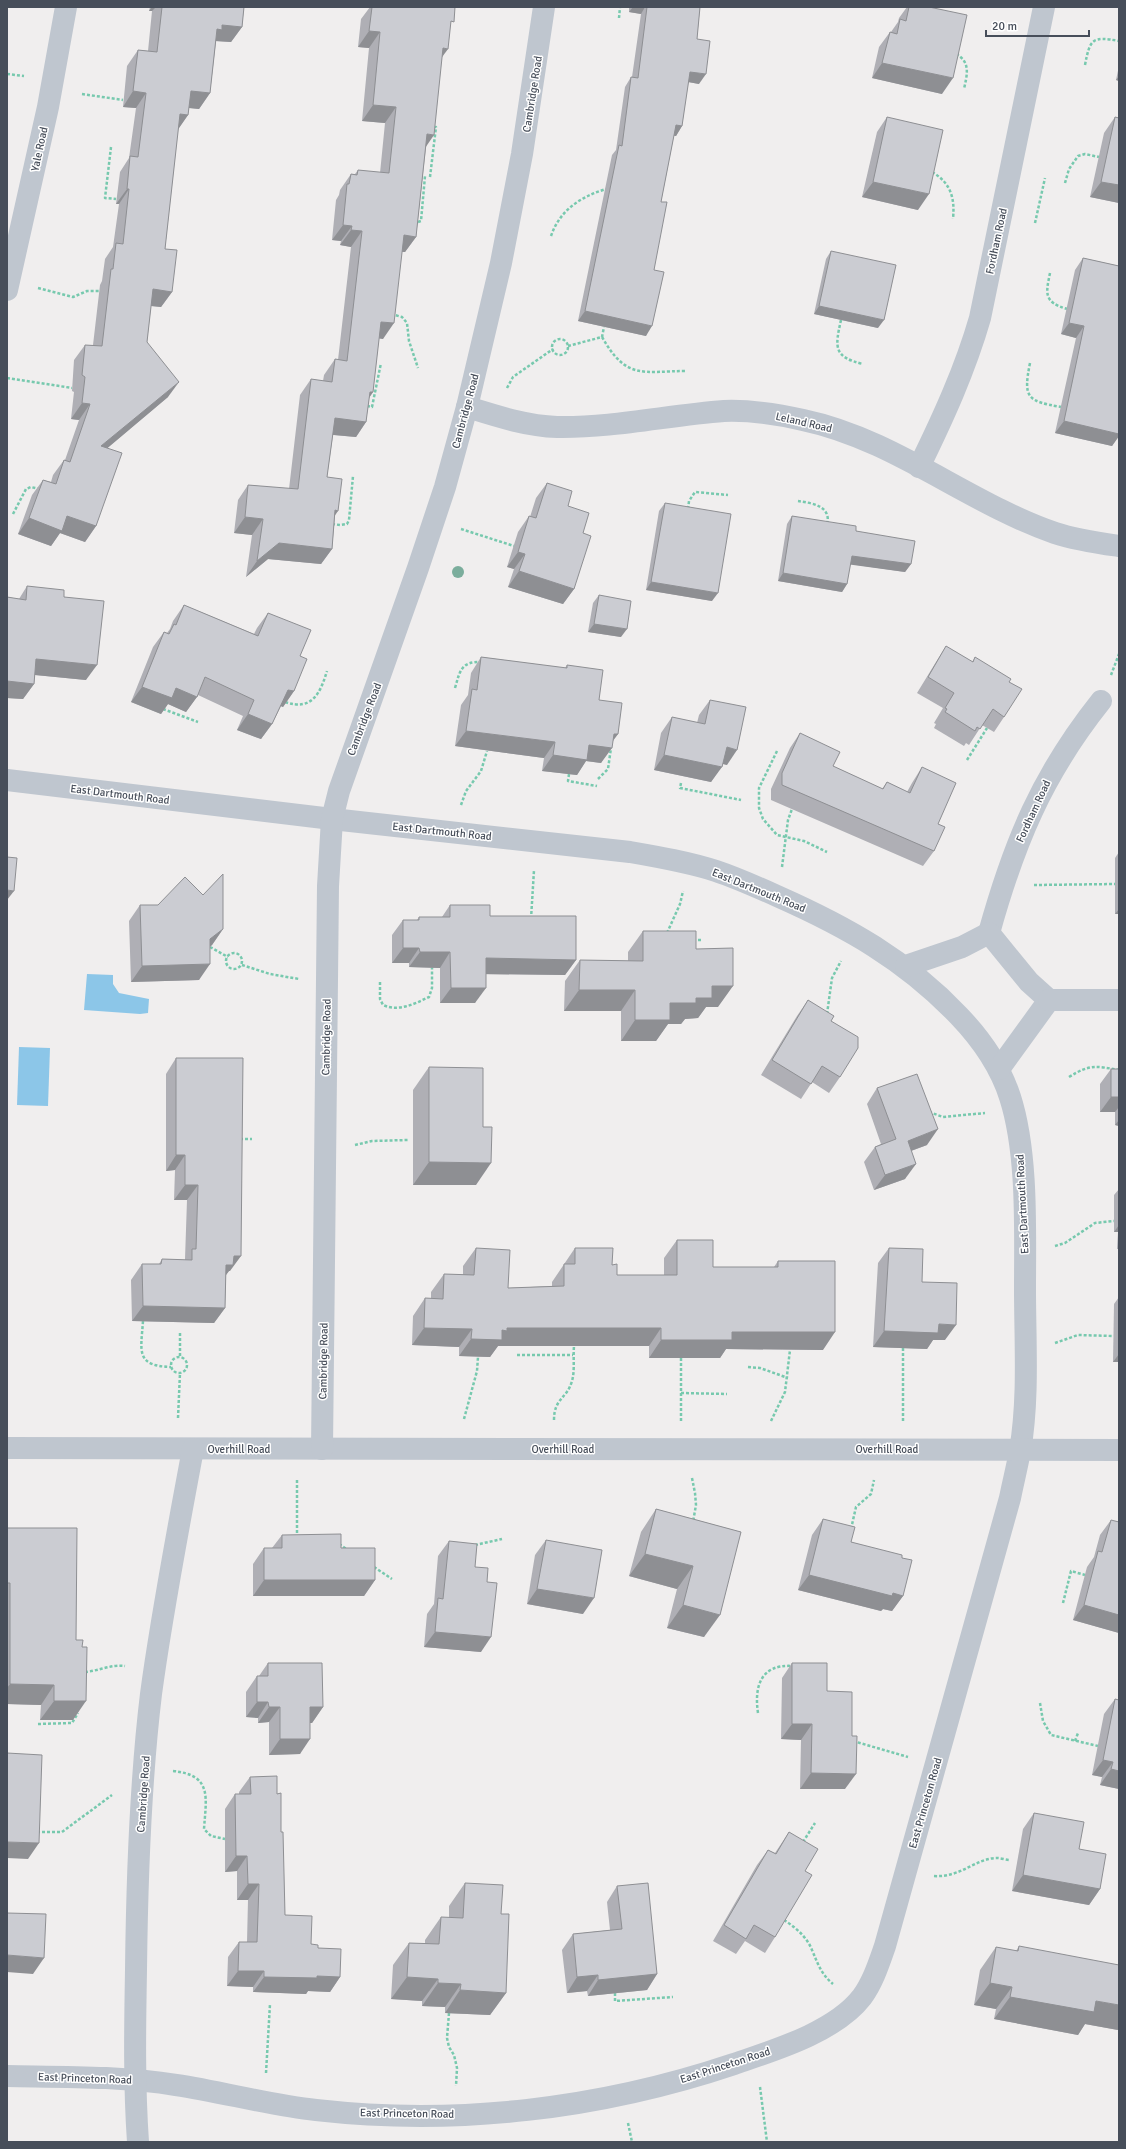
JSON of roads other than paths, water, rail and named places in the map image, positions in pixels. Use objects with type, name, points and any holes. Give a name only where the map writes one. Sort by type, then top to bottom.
[{"type":"street","name":"Yale Road","points":[[7,290],[48,107],[66,7]]},
{"type":"street","name":"Cambridge Road","points":[[322,1449],[329,854],[332,819],[348,761],[390,650],[434,520],[467,407],[501,263],[522,154],[544,7]]},
{"type":"street","name":"Fordham Road","points":[[919,467],[967,361],[980,318],[1044,7]]},
{"type":"street","name":"Leland Road","points":[[467,407],[531,424],[556,427],[593,426],[723,412],[750,411],[804,420],[849,433],[886,448],[919,467],[1035,525],[1056,533],[1093,543],[1119,546]]},
{"type":"street","name":"Fordham Road","points":[[989,933],[1003,886],[1026,822],[1042,788],[1100,701]]},
{"type":"street","name":"East Dartmouth Road","points":[[7,780],[332,819],[630,852],[688,863],[718,872],[772,894],[831,921],[872,944],[906,966],[939,995],[974,1032],[999,1069],[1011,1098],[1023,1170],[1025,1248],[1025,1390],[1020,1450]]},
{"type":"street","points":[[906,966],[962,947],[989,933],[1029,982],[1049,1000],[1119,1000]]},
{"type":"street","points":[[999,1069],[1049,1000]]},
{"type":"street","name":"Overhill Road","points":[[7,1448],[1119,1450]]},
{"type":"street","name":"Cambridge Road","points":[[138,2142],[135,2080],[137,1907],[140,1832],[145,1760],[155,1670],[185,1449]]},
{"type":"street","name":"East Princeton Road","points":[[7,2076],[135,2080],[176,2085],[316,2110],[387,2114],[454,2115],[508,2113],[566,2105],[624,2094],[696,2076],[756,2056],[830,2025],[849,2012],[858,2002],[874,1977],[885,1946],[1010,1498],[1020,1450]]},
{"type":"water","points":[[87,974],[113,975],[113,984],[119,993],[149,999],[148,1013],[140,1014],[84,1010]]},
{"type":"water","points":[[19,1047],[50,1048],[48,1106],[17,1105]]}]
